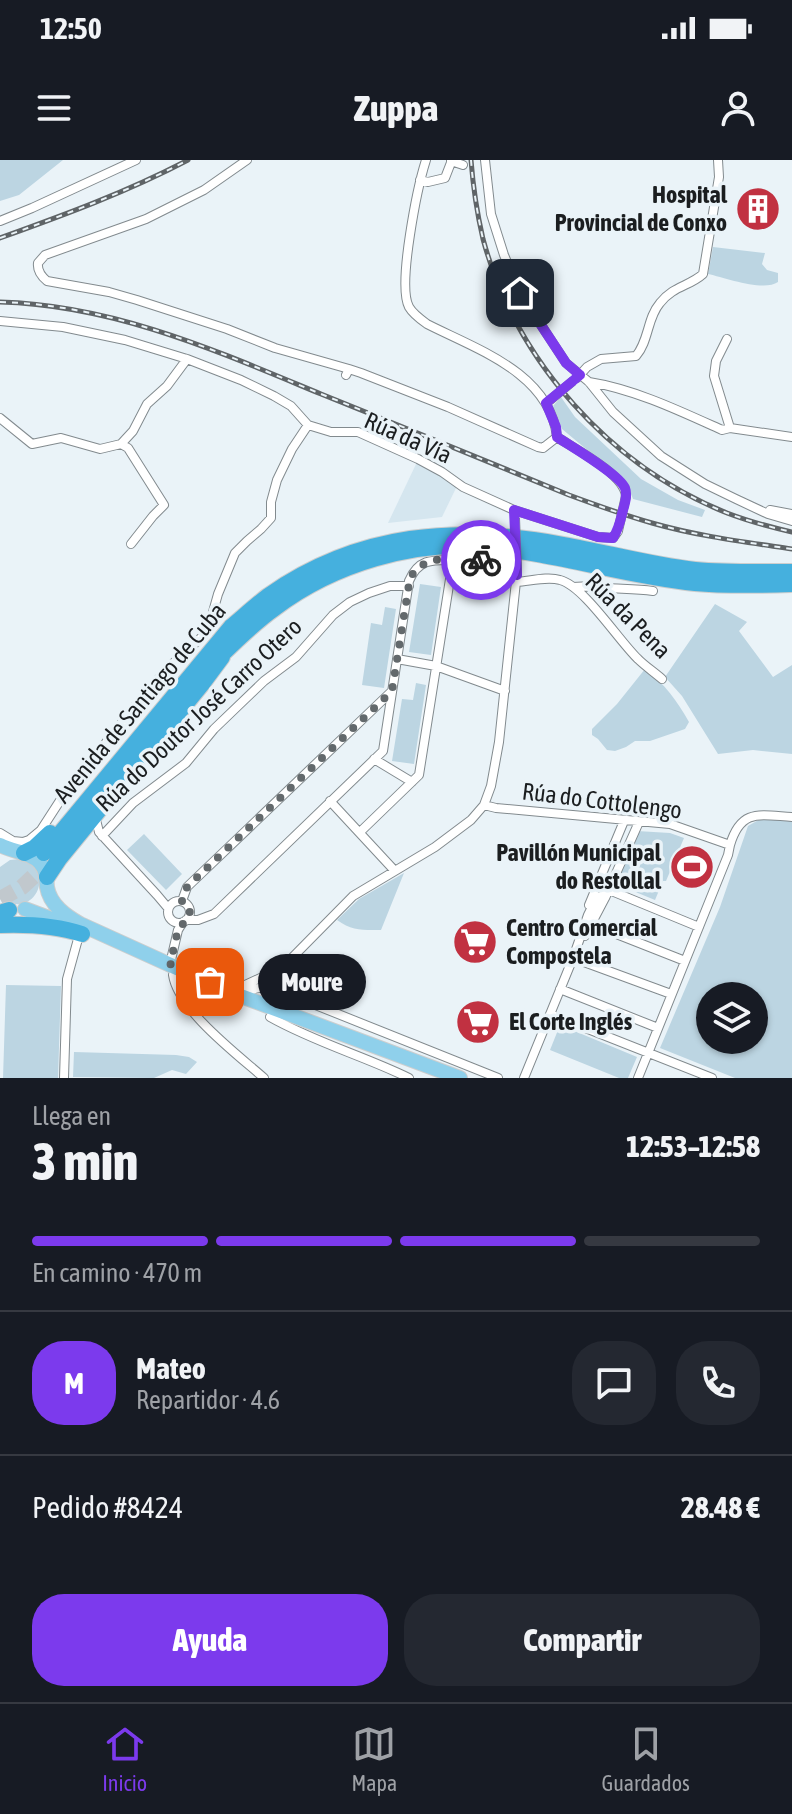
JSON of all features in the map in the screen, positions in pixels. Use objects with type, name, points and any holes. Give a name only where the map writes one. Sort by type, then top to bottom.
[{"type":"highway","name":"Avenida de Santiago de Cuba","points":[[48,872],[231,627],[267,597],[294,580],[358,551],[422,536],[486,534],[694,583],[747,586],[792,584]]},
{"type":"highway","name":"Avenida de Santiago de Cuba","points":[[48,872],[203,673],[227,649],[275,607],[325,578],[360,563],[394,554],[456,546],[560,550],[732,573],[792,572]]},
{"type":"highway","points":[[22,849],[34,848],[47,837],[185,670],[231,627]]},
{"type":"highway","points":[[48,872],[202,684],[227,649]]},
{"type":"highway","points":[[0,927],[38,925],[82,934]]},
{"type":"main road","points":[[0,845],[22,849],[39,861],[48,872],[52,900],[63,914],[270,1017],[440,1078]]},
{"type":"main road","points":[[0,859],[22,849]]},
{"type":"main road","points":[[9,909],[39,902],[48,872]]},
{"type":"main road","points":[[9,909],[62,922],[82,934],[172,970],[460,1078]]},
{"type":"street","points":[[0,221],[136,160]]},
{"type":"street","points":[[247,160],[204,190],[146,219],[45,255],[38,263],[39,272],[47,281],[137,300],[227,329],[448,407],[543,448],[557,437],[548,402],[517,371],[427,324],[409,308],[407,258],[426,160]]},
{"type":"street","points":[[420,180],[428,182],[445,178],[452,160],[463,165]]},
{"type":"street","points":[[485,160],[496,234],[520,293],[576,378],[637,395],[722,430],[730,428],[792,437]]},
{"type":"street","points":[[548,402],[587,367],[601,359],[636,356],[660,302],[703,274],[719,177],[718,160]]},
{"type":"street","name":"Rúa da Vía","points":[[0,321],[63,327],[125,340],[187,359],[274,396],[291,406],[308,425],[325,426],[331,432],[358,432],[418,459],[515,514],[598,537],[613,538],[618,531],[626,489],[595,462],[557,437]]},
{"type":"street","points":[[727,339],[716,361],[714,376],[730,428]]},
{"type":"street","points":[[0,418],[32,444],[61,438],[100,449],[121,444],[133,431],[147,404],[167,386],[187,359]]},
{"type":"street","points":[[589,382],[613,412],[661,456],[705,484],[758,510],[792,521]]},
{"type":"street","points":[[0,833],[22,849],[41,830],[63,796],[141,699],[168,668],[204,635],[235,553],[271,518],[271,502],[277,480],[308,425]]},
{"type":"street","points":[[121,444],[128,448],[164,505],[131,544]]},
{"type":"street","points":[[758,510],[792,514]]},
{"type":"street","points":[[284,992],[274,977],[353,896],[435,847],[464,826],[484,805],[494,772],[505,691],[517,576],[515,514]]},
{"type":"street","points":[[392,691],[187,887],[168,916],[182,921],[214,914],[383,751],[409,582],[417,568],[440,559],[492,561],[517,576]]},
{"type":"street","points":[[360,832],[419,775],[453,560]]},
{"type":"street","name":"Rúa da Pena","points":[[517,576],[563,580],[574,587],[639,660],[662,679]]},
{"type":"street","name":"Rúa do Doutor José Carro Otero","points":[[48,872],[53,875],[87,834],[100,834],[140,797],[186,763],[214,729],[264,681],[296,657],[333,615],[369,593],[409,582]]},
{"type":"street","points":[[574,587],[653,591]]},
{"type":"street","points":[[397,659],[436,666],[505,691]]},
{"type":"street","points":[[374,759],[412,782]]},
{"type":"street","points":[[330,801],[394,870]]},
{"type":"street","name":"Rúa do Cottolengo","points":[[484,805],[670,824],[730,845]]},
{"type":"street","points":[[95,815],[100,834],[157,895],[175,904],[188,905],[172,970],[174,983],[199,1018],[264,1078]]},
{"type":"street","points":[[638,1078],[736,827],[742,821],[759,815],[792,817]]},
{"type":"street","points":[[590,920],[588,909],[624,821]]},
{"type":"street","points":[[524,1078],[590,920],[609,890],[639,822]]},
{"type":"street","points":[[609,890],[699,927]]},
{"type":"street","points":[[590,920],[685,961]]},
{"type":"street","points":[[64,1078],[67,979],[82,934]]},
{"type":"street","points":[[235,994],[294,955]]},
{"type":"street","points":[[573,958],[671,994]]},
{"type":"street","points":[[235,994],[264,987],[284,992],[498,1078]]},
{"type":"street","points":[[560,989],[658,1028]]},
{"type":"street","points":[[550,1014],[712,1078]]},
{"type":"street","points":[[270,1017],[291,1029],[406,1077]]},
{"type":"shaded area","points":[[0,160],[63,160],[19,195],[0,201]]},
{"type":"shaded area","points":[[713,247],[765,253],[762,264],[767,270],[778,273],[778,282],[754,285],[708,274]]},
{"type":"shaded area","points":[[561,397],[575,417],[641,479],[678,500],[705,510],[702,517],[633,499],[627,483],[562,429],[553,406]]},
{"type":"shaded area","points":[[417,462],[442,474],[457,486],[442,517],[388,523]]},
{"type":"shaded area","points":[[420,584],[441,587],[431,655],[409,652]]},
{"type":"shaded area","points":[[715,604],[747,622],[739,631],[773,677],[792,665],[792,754],[753,750],[718,754],[682,696],[665,677]]},
{"type":"shaded area","points":[[385,607],[396,609],[384,688],[362,685],[371,623],[382,625]]},
{"type":"shaded area","points":[[645,669],[670,693],[689,722],[685,729],[650,741],[635,741],[615,751],[607,750],[592,735],[592,729]]},
{"type":"shaded area","points":[[416,683],[426,685],[414,764],[392,761],[402,699],[413,700]]},
{"type":"shaded area","points":[[762,818],[792,821],[792,1078],[735,1078],[660,1048],[720,907],[748,826]]},
{"type":"shaded area","points":[[637,831],[670,833],[684,838],[655,900],[616,884]]},
{"type":"shaded area","points":[[144,834],[182,874],[166,890],[127,850]]},
{"type":"shaded area","points":[[20,859],[32,865],[39,883],[31,900],[22,904],[0,897],[0,867],[10,860]]},
{"type":"shaded area","points":[[404,873],[381,930],[353,928],[337,920],[359,899]]},
{"type":"shaded area","points":[[6,985],[61,986],[58,1078],[3,1078]]},
{"type":"shaded area","points":[[560,1025],[637,1057],[628,1078],[619,1078],[550,1050]]},
{"type":"shaded area","points":[[74,1052],[176,1055],[197,1062],[186,1074],[172,1070],[154,1078],[73,1077]]},
{"type":"tunnel","points":[[0,899],[22,887],[51,860]]},
{"type":"railway","points":[[0,238],[119,193],[188,160]]},
{"type":"railway","points":[[471,160],[483,239],[498,284],[519,327],[544,367],[574,404],[607,438],[644,468],[684,493],[735,516],[792,532]]},
{"type":"railway","points":[[0,302],[84,312],[164,333],[610,510],[686,532],[792,549]]},
{"type":"way so far","points":[[210,982],[170,964],[178,930],[190,913],[188,905],[182,901],[187,887],[392,691],[410,578],[417,568],[432,560],[481,560]]},
{"type":"place","name":"Hospital Provincial de Conxo","points":[[758,209]]},
{"type":"place","name":"Pavillón Municipal do Restollal","points":[[692,867]]},
{"type":"place","name":"Centro Comercial Compostela","points":[[475,942]]},
{"type":"place","name":"Moure","points":[[210,982]]},
{"type":"place","name":"El Corte Inglés","points":[[478,1022]]},
{"type":"route","points":[[481,560],[492,561],[517,575],[514,510],[598,537],[613,538],[618,531],[626,496],[626,489],[620,481],[557,437],[546,403],[580,375],[566,363],[520,293]]}]
